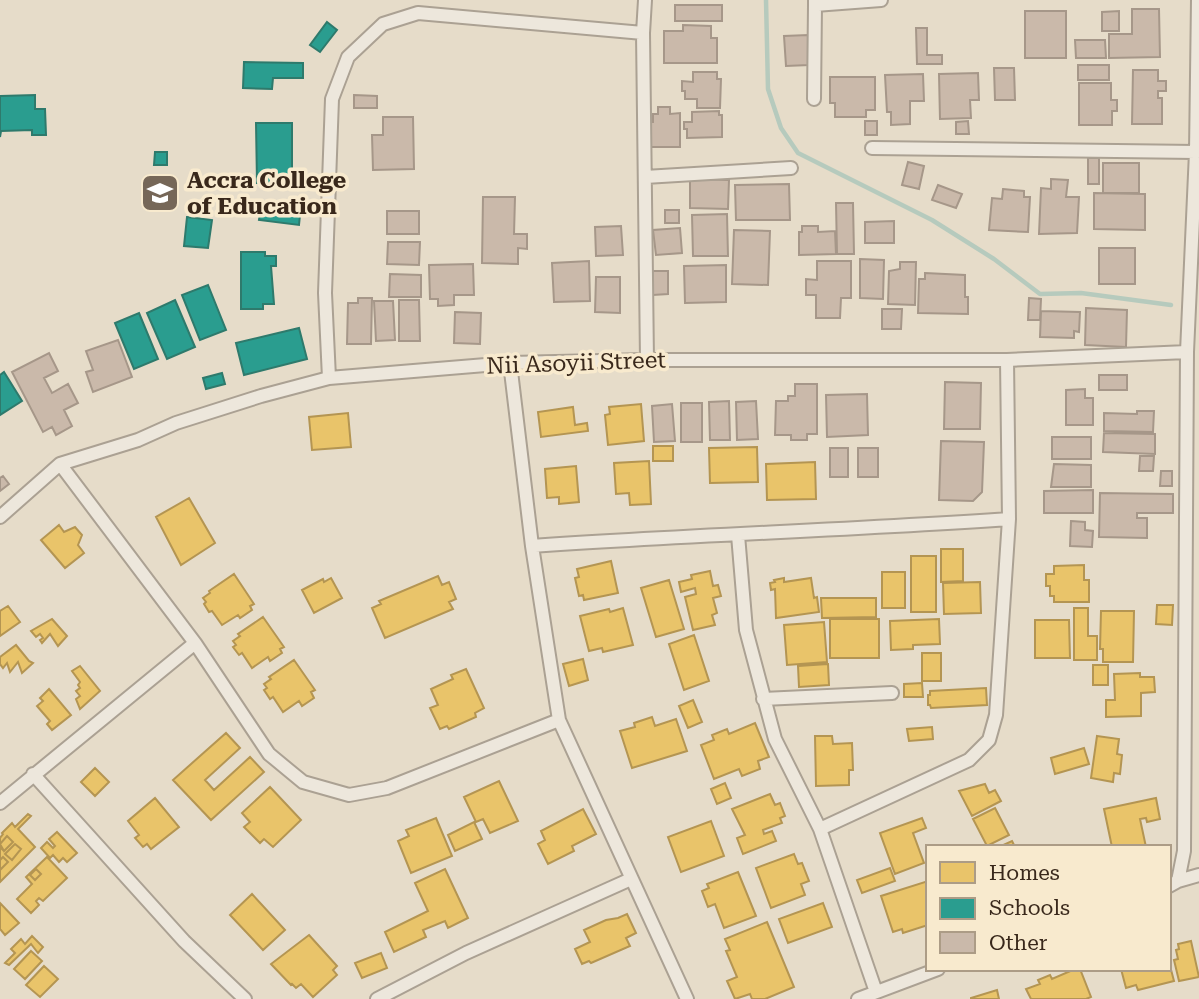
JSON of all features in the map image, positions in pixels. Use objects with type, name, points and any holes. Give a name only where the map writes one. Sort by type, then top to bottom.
[{"type":"street","points":[[645,0],[643,33],[648,360]]},
{"type":"street","points":[[814,99],[815,3],[881,0]]},
{"type":"street","points":[[1174,884],[1184,851],[1187,352],[1196,152],[1198,0]]},
{"type":"street","points":[[329,379],[325,293],[332,99],[348,57],[383,24],[418,13],[643,33]]},
{"type":"street","points":[[872,148],[1196,152]]},
{"type":"street","points":[[645,177],[791,168]]},
{"type":"street","name":"Nii Asoyii Street","points":[[0,517],[60,464],[138,440],[176,423],[261,396],[329,379],[510,363],[648,360],[1007,360],[1187,352]]},
{"type":"street","points":[[820,829],[969,760],[989,740],[996,715],[1009,519],[1007,360]]},
{"type":"street","points":[[510,363],[532,546],[559,720],[687,999]]},
{"type":"street","points":[[60,464],[195,643],[269,754],[303,782],[349,795],[387,788],[559,720]]},
{"type":"street","points":[[532,546],[871,529],[1009,519]]},
{"type":"street","points":[[738,535],[746,630],[775,739],[820,829],[876,992]]},
{"type":"street","points":[[0,803],[195,643]]},
{"type":"street","points":[[763,699],[892,693]]},
{"type":"street","points":[[33,774],[184,941],[245,999]]},
{"type":"street","points":[[1174,884],[1199,875]]},
{"type":"street","points":[[377,999],[466,953],[631,879]]},
{"type":"street","points":[[858,999],[933,971]]},
{"type":"building: Homes","points":[[641,404],[644,441],[608,445],[605,415],[610,414],[609,407]]},
{"type":"building: Homes","points":[[573,407],[575,425],[587,423],[588,431],[541,437],[538,412]]},
{"type":"building: Homes","points":[[348,413],[351,447],[312,450],[309,417]]},
{"type":"building: Homes","points":[[653,446],[673,446],[673,461],[653,461]]},
{"type":"building: Homes","points":[[757,447],[758,482],[710,483],[709,448]]},
{"type":"building: Homes","points":[[649,461],[651,504],[630,505],[629,493],[616,494],[614,463]]},
{"type":"building: Homes","points":[[815,462],[816,499],[767,500],[766,464]]},
{"type":"building: Homes","points":[[576,466],[579,502],[559,504],[559,497],[547,498],[545,469]]},
{"type":"building: Homes","points":[[189,498],[215,543],[181,565],[156,517]]},
{"type":"building: Homes","points":[[59,525],[64,532],[75,527],[82,535],[78,545],[84,553],[65,568],[41,540]]},
{"type":"building: Homes","points":[[941,549],[963,549],[963,581],[941,582]]},
{"type":"building: Homes","points":[[911,556],[936,556],[936,612],[911,612]]},
{"type":"building: Homes","points":[[611,561],[618,593],[584,600],[583,595],[579,596],[575,578],[579,577],[577,569]]},
{"type":"building: Homes","points":[[1084,565],[1084,580],[1089,580],[1089,602],[1054,602],[1054,596],[1050,596],[1050,586],[1046,586],[1046,574],[1054,574],[1054,566]]},
{"type":"building: Homes","points":[[710,571],[713,586],[718,585],[721,596],[713,598],[717,613],[712,615],[715,625],[693,630],[685,597],[696,594],[695,588],[681,592],[679,582],[692,579],[691,575]]},
{"type":"building: Homes","points":[[882,572],[905,572],[905,608],[882,608]]},
{"type":"building: Homes","points":[[234,574],[254,604],[250,606],[252,610],[240,618],[238,615],[222,625],[212,611],[209,612],[203,598]]},
{"type":"building: Homes","points":[[438,576],[442,585],[449,582],[456,599],[449,602],[453,609],[385,638],[372,608],[381,604],[379,601]]},
{"type":"building: Homes","points":[[331,578],[342,598],[314,613],[302,590],[323,579],[324,582]]},
{"type":"building: Homes","points":[[784,578],[784,582],[811,578],[819,612],[776,618],[775,589],[771,590],[770,583]]},
{"type":"building: Homes","points":[[669,580],[684,629],[656,637],[641,588]]},
{"type":"building: Homes","points":[[980,582],[981,613],[944,614],[943,583]]},
{"type":"building: Homes","points":[[821,598],[876,598],[876,617],[822,618]]},
{"type":"building: Homes","points":[[1157,605],[1173,605],[1172,625],[1156,624]]},
{"type":"building: Homes","points":[[8,606],[20,622],[0,636],[0,611]]},
{"type":"building: Homes","points":[[623,608],[633,645],[603,652],[602,648],[589,651],[580,616]]},
{"type":"building: Homes","points":[[1074,608],[1088,608],[1088,636],[1097,636],[1097,660],[1074,660]]},
{"type":"building: Homes","points":[[1101,611],[1134,611],[1133,662],[1103,662],[1103,649],[1100,649]]},
{"type":"building: Homes","points":[[263,617],[284,647],[280,649],[282,653],[270,661],[268,657],[252,668],[242,653],[239,655],[233,647],[236,645],[233,641],[240,636],[238,634]]},
{"type":"building: Homes","points":[[52,619],[67,636],[58,646],[50,634],[42,643],[40,634],[36,637],[31,631]]},
{"type":"building: Homes","points":[[830,619],[879,619],[879,658],[830,658]]},
{"type":"building: Homes","points":[[939,619],[940,644],[913,645],[913,649],[891,650],[890,621]]},
{"type":"building: Homes","points":[[1035,620],[1069,620],[1070,658],[1035,658]]},
{"type":"building: Homes","points":[[824,622],[827,662],[787,665],[784,625]]},
{"type":"building: Homes","points":[[694,635],[709,681],[684,690],[669,644]]},
{"type":"building: Homes","points":[[16,645],[33,663],[22,673],[18,662],[10,672],[7,663],[3,668],[0,664],[0,657]]},
{"type":"building: Homes","points":[[922,653],[941,653],[941,681],[922,681]]},
{"type":"building: Homes","points":[[583,659],[588,680],[569,686],[563,664]]},
{"type":"building: Homes","points":[[294,660],[315,690],[311,692],[314,698],[302,706],[299,701],[283,712],[273,697],[270,699],[264,690],[267,688],[264,684],[271,679],[269,677]]},
{"type":"building: Homes","points":[[828,664],[829,685],[799,687],[798,666]]},
{"type":"building: Homes","points":[[1093,665],[1108,665],[1108,685],[1093,685]]},
{"type":"building: Homes","points":[[80,666],[100,691],[80,709],[76,699],[80,696],[76,691],[80,688],[80,682],[72,671]]},
{"type":"building: Homes","points":[[466,669],[484,708],[475,713],[476,717],[449,729],[447,726],[440,729],[430,708],[438,705],[431,689],[453,679],[451,675]]},
{"type":"building: Homes","points":[[1140,673],[1140,677],[1154,677],[1155,692],[1141,693],[1141,716],[1106,717],[1106,700],[1115,700],[1114,674]]},
{"type":"building: Homes","points":[[922,683],[923,697],[904,697],[904,684]]},
{"type":"building: Homes","points":[[986,688],[987,705],[931,708],[928,705],[930,691]]},
{"type":"building: Homes","points":[[49,689],[71,715],[52,730],[47,724],[50,721],[37,706],[43,701],[40,698]]},
{"type":"building: Homes","points":[[693,700],[702,722],[688,728],[679,706]]},
{"type":"building: Homes","points":[[652,717],[655,726],[676,719],[687,751],[632,768],[620,731],[635,727],[634,723]]},
{"type":"building: Homes","points":[[755,723],[769,757],[758,761],[760,769],[742,776],[739,769],[714,779],[701,745],[714,740],[712,735],[727,729],[729,734]]},
{"type":"building: Homes","points":[[932,727],[933,739],[909,741],[907,729]]},
{"type":"building: Homes","points":[[226,733],[240,748],[205,780],[214,790],[250,757],[264,772],[211,820],[173,780]]},
{"type":"building: Homes","points":[[815,736],[832,736],[833,744],[852,743],[853,770],[849,770],[849,785],[816,786]]},
{"type":"building: Homes","points":[[1097,736],[1119,739],[1117,754],[1122,755],[1120,774],[1114,773],[1113,782],[1091,778]]},
{"type":"building: Homes","points":[[1084,748],[1089,764],[1055,774],[1051,758]]},
{"type":"building: Homes","points":[[95,768],[109,782],[95,796],[81,782]]},
{"type":"building: Homes","points":[[499,781],[518,821],[490,833],[483,819],[476,822],[464,797]]},
{"type":"building: Homes","points":[[725,783],[731,798],[717,804],[711,789]]},
{"type":"building: Homes","points":[[985,784],[989,793],[995,790],[1001,801],[972,816],[959,791]]},
{"type":"building: Homes","points":[[270,787],[301,820],[273,847],[264,839],[260,843],[244,827],[250,822],[242,813]]},
{"type":"building: Homes","points":[[770,794],[775,805],[780,803],[785,816],[780,818],[782,823],[763,830],[764,834],[772,831],[776,841],[743,854],[737,838],[745,835],[732,809]]},
{"type":"building: Homes","points":[[155,798],[179,827],[151,849],[147,844],[143,847],[135,838],[139,835],[128,821]]},
{"type":"building: Homes","points":[[1156,798],[1160,819],[1147,822],[1146,818],[1140,819],[1146,845],[1112,845],[1104,809]]},
{"type":"building: Homes","points":[[995,808],[1009,835],[986,845],[973,819]]},
{"type":"building: Homes","points":[[583,809],[596,834],[572,846],[574,851],[548,864],[538,844],[545,840],[541,831]]},
{"type":"building: Homes","points":[[28,814],[31,816],[18,829],[35,847],[0,882],[0,870],[8,862],[3,857],[0,860],[0,847],[4,851],[13,842],[7,836],[0,844],[0,838],[12,823],[15,827]],"holes":[[[15,844],[21,849],[12,860],[5,854]]]},
{"type":"building: Homes","points":[[436,818],[452,856],[411,873],[398,841],[409,836],[406,830]]},
{"type":"building: Homes","points":[[922,818],[926,828],[913,833],[924,863],[895,874],[880,833]]},
{"type":"building: Homes","points":[[711,821],[724,856],[681,872],[668,837]]},
{"type":"building: Homes","points":[[474,822],[482,839],[455,851],[448,835]]},
{"type":"building: Homes","points":[[57,832],[77,853],[67,862],[63,858],[59,862],[53,855],[50,858],[41,848],[47,842],[53,848],[55,846],[49,839]]},
{"type":"building: Homes","points":[[7,836],[13,842],[4,851],[0,844]]},
{"type":"building: Homes","points":[[15,844],[21,849],[12,860],[5,854]]},
{"type":"building: Homes","points":[[794,854],[798,864],[802,863],[809,881],[801,884],[805,895],[771,908],[756,868]]},
{"type":"building: Homes","points":[[3,857],[8,862],[0,870],[0,860]]},
{"type":"building: Homes","points":[[47,857],[67,878],[43,901],[39,898],[36,901],[39,905],[31,913],[17,899],[32,884],[26,877]],"holes":[[[36,869],[41,874],[35,880],[30,875]]]},
{"type":"building: Homes","points":[[890,868],[895,881],[862,893],[857,880]]},
{"type":"building: Homes","points":[[36,869],[41,874],[35,880],[30,875]]},
{"type":"building: Homes","points":[[445,869],[468,918],[448,928],[445,921],[423,930],[426,937],[394,952],[385,932],[428,911],[415,883]]},
{"type":"building: Homes","points":[[738,872],[756,916],[724,928],[715,904],[708,907],[702,891],[709,888],[707,884]]},
{"type":"building: Homes","points":[[926,882],[926,926],[903,933],[902,929],[893,932],[881,896]]},
{"type":"building: Homes","points":[[252,894],[285,930],[263,950],[230,915]]},
{"type":"building: Homes","points":[[0,903],[19,923],[5,935],[0,929]]},
{"type":"building: Homes","points":[[823,903],[832,927],[788,943],[779,919]]},
{"type":"building: Homes","points":[[627,914],[636,933],[626,938],[630,946],[591,963],[589,961],[582,964],[575,949],[590,942],[584,930]]},
{"type":"building: Homes","points":[[767,922],[794,987],[765,999],[752,999],[750,994],[735,999],[727,981],[737,977],[726,951],[730,950],[725,939]]},
{"type":"building: Homes","points":[[309,935],[337,966],[333,970],[337,975],[313,997],[301,984],[296,988],[291,985],[271,964]]},
{"type":"building: Homes","points":[[32,936],[43,947],[38,953],[31,944],[9,965],[5,963],[15,953],[11,949],[21,939],[25,944]]},
{"type":"building: Homes","points":[[1191,941],[1199,977],[1179,981],[1174,960],[1178,959],[1176,950],[1179,949],[1178,944]]},
{"type":"building: Homes","points":[[31,951],[42,961],[25,979],[14,969]]},
{"type":"building: Homes","points":[[381,953],[387,968],[362,978],[355,963]]},
{"type":"building: Homes","points":[[44,966],[58,979],[40,997],[26,985]]},
{"type":"building: Homes","points":[[1171,970],[1174,981],[1138,990],[1136,985],[1126,988],[1122,971]]},
{"type":"building: Homes","points":[[1070,971],[1081,971],[1091,997],[1031,999],[1026,989],[1040,984],[1038,980],[1050,975],[1052,979]]},
{"type":"building: Homes","points":[[997,990],[999,999],[971,999],[971,998]]},
{"type":"building: Schools","points":[[327,22],[337,30],[320,52],[310,45]]},
{"type":"building: Schools","points":[[244,62],[303,63],[303,78],[273,78],[272,89],[243,88]]},
{"type":"building: Schools","points":[[35,95],[35,109],[45,109],[46,135],[32,135],[32,130],[1,131],[0,137],[0,96]]},
{"type":"building: Schools","points":[[256,123],[292,123],[292,182],[257,183]]},
{"type":"building: Schools","points":[[155,152],[167,152],[167,165],[154,165]]},
{"type":"building: Schools","points":[[262,201],[301,205],[299,225],[259,220]]},
{"type":"building: Schools","points":[[187,217],[212,220],[208,248],[184,246]]},
{"type":"building: Schools","points":[[241,252],[265,252],[265,256],[276,256],[276,266],[271,266],[274,304],[263,304],[263,309],[241,309]]},
{"type":"building: Schools","points":[[208,285],[226,330],[200,340],[182,295]]},
{"type":"building: Schools","points":[[175,300],[195,347],[167,359],[147,313]]},
{"type":"building: Schools","points":[[139,313],[158,359],[134,369],[115,323]]},
{"type":"building: Schools","points":[[299,328],[307,359],[244,375],[236,343]]},
{"type":"building: Schools","points":[[4,372],[22,401],[0,415],[0,375]]},
{"type":"building: Schools","points":[[222,373],[225,384],[206,389],[203,378]]},
{"type":"building: Other","points":[[675,5],[722,5],[722,21],[675,21]]},
{"type":"building: Other","points":[[1132,9],[1159,9],[1160,57],[1109,58],[1109,34],[1132,34]]},
{"type":"building: Other","points":[[1025,11],[1066,11],[1066,58],[1025,58]]},
{"type":"building: Other","points":[[1119,11],[1119,31],[1102,31],[1102,12]]},
{"type":"building: Other","points":[[683,25],[711,26],[711,38],[717,38],[717,63],[664,63],[664,31],[683,31]]},
{"type":"building: Other","points":[[916,28],[927,28],[927,55],[942,55],[942,64],[917,64]]},
{"type":"building: Other","points":[[808,35],[809,65],[786,66],[784,36]]},
{"type":"building: Other","points":[[1075,40],[1105,40],[1106,58],[1076,58]]},
{"type":"building: Other","points":[[1078,65],[1109,65],[1109,80],[1078,80]]},
{"type":"building: Other","points":[[994,68],[1014,68],[1015,100],[995,100]]},
{"type":"building: Other","points":[[1133,70],[1158,70],[1158,81],[1166,81],[1166,91],[1158,91],[1158,98],[1162,98],[1162,124],[1132,124]]},
{"type":"building: Other","points":[[693,72],[717,72],[717,79],[721,79],[720,108],[697,108],[697,99],[685,99],[682,81],[693,82]]},
{"type":"building: Other","points":[[978,73],[979,100],[970,100],[971,118],[940,119],[939,74]]},
{"type":"building: Other","points":[[923,74],[924,101],[910,101],[910,124],[891,125],[891,112],[887,112],[885,75]]},
{"type":"building: Other","points":[[830,77],[875,77],[875,110],[866,110],[866,117],[835,117],[835,103],[830,103]]},
{"type":"building: Other","points":[[1079,83],[1111,83],[1111,100],[1117,100],[1117,111],[1112,111],[1112,125],[1079,125]]},
{"type":"building: Other","points":[[354,95],[377,96],[377,108],[354,108]]},
{"type":"building: Other","points":[[658,107],[670,107],[670,114],[680,113],[680,147],[647,147],[647,122],[653,122],[653,114],[658,114]]},
{"type":"building: Other","points":[[719,111],[719,115],[722,115],[722,137],[687,138],[684,122],[692,122],[692,112]]},
{"type":"building: Other","points":[[383,117],[413,117],[414,169],[373,170],[372,135],[383,135]]},
{"type":"building: Other","points":[[865,121],[877,121],[877,135],[865,135]]},
{"type":"building: Other","points":[[968,121],[969,134],[956,134],[956,122]]},
{"type":"building: Other","points":[[1088,158],[1099,158],[1099,184],[1088,184]]},
{"type":"building: Other","points":[[908,162],[924,166],[919,189],[902,185]]},
{"type":"building: Other","points":[[1103,163],[1139,163],[1139,193],[1103,193]]},
{"type":"building: Other","points":[[690,179],[729,180],[728,209],[690,208]]},
{"type":"building: Other","points":[[1051,179],[1068,180],[1066,197],[1079,197],[1077,233],[1039,234],[1041,188],[1051,189]]},
{"type":"building: Other","points":[[789,184],[790,220],[736,220],[735,185]]},
{"type":"building: Other","points":[[938,185],[962,194],[956,208],[932,200]]},
{"type":"building: Other","points":[[1003,189],[1024,191],[1024,197],[1030,197],[1028,232],[989,230],[992,198],[1002,199]]},
{"type":"building: Other","points":[[1094,193],[1145,194],[1145,230],[1094,229]]},
{"type":"building: Other","points":[[483,197],[515,197],[514,234],[527,234],[527,249],[518,248],[518,264],[482,263]]},
{"type":"building: Other","points":[[836,203],[853,203],[854,254],[837,254]]},
{"type":"building: Other","points":[[665,210],[679,210],[679,223],[665,223]]},
{"type":"building: Other","points":[[387,211],[419,211],[419,234],[387,234]]},
{"type":"building: Other","points":[[727,214],[728,256],[693,256],[692,215]]},
{"type":"building: Other","points":[[894,221],[894,243],[865,243],[865,222]]},
{"type":"building: Other","points":[[621,226],[623,255],[596,256],[595,227]]},
{"type":"building: Other","points":[[802,226],[818,226],[818,232],[835,231],[836,254],[799,255],[799,232],[802,232]]},
{"type":"building: Other","points":[[680,228],[682,253],[656,255],[653,230]]},
{"type":"building: Other","points":[[734,230],[770,231],[768,285],[732,284]]},
{"type":"building: Other","points":[[388,242],[420,242],[419,265],[387,264]]},
{"type":"building: Other","points":[[1099,248],[1135,248],[1135,284],[1099,284]]},
{"type":"building: Other","points":[[860,259],[884,260],[883,299],[860,298]]},
{"type":"building: Other","points":[[589,261],[590,301],[554,302],[552,263]]},
{"type":"building: Other","points":[[817,261],[851,261],[851,298],[841,298],[840,318],[816,318],[816,295],[806,295],[806,279],[817,280]]},
{"type":"building: Other","points":[[900,262],[916,262],[915,305],[888,304],[889,271],[900,269]]},
{"type":"building: Other","points":[[473,264],[474,295],[454,295],[454,305],[438,306],[438,299],[430,299],[429,265]]},
{"type":"building: Other","points":[[726,265],[726,302],[685,303],[684,266]]},
{"type":"building: Other","points":[[652,271],[668,271],[668,294],[653,295]]},
{"type":"building: Other","points":[[925,273],[965,275],[968,314],[918,313],[919,279],[925,279]]},
{"type":"building: Other","points":[[390,274],[421,275],[421,297],[389,297]]},
{"type":"building: Other","points":[[596,277],[620,277],[620,313],[595,312]]},
{"type":"building: Other","points":[[358,298],[372,298],[371,344],[347,344],[348,303],[358,303]]},
{"type":"building: Other","points":[[1029,298],[1041,299],[1040,320],[1028,320]]},
{"type":"building: Other","points":[[399,300],[419,300],[420,341],[399,341]]},
{"type":"building: Other","points":[[374,301],[393,301],[395,340],[376,341]]},
{"type":"building: Other","points":[[1086,308],[1127,310],[1126,347],[1085,345]]},
{"type":"building: Other","points":[[882,309],[902,309],[901,329],[882,329]]},
{"type":"building: Other","points":[[1041,311],[1080,312],[1079,332],[1074,331],[1074,338],[1040,337]]},
{"type":"building: Other","points":[[455,312],[481,313],[480,344],[454,343]]},
{"type":"building: Other","points":[[118,340],[132,377],[93,392],[86,372],[93,370],[86,351]]},
{"type":"building: Other","points":[[49,353],[58,371],[44,378],[52,393],[68,384],[78,403],[64,410],[72,426],[56,435],[52,427],[43,432],[12,372]]},
{"type":"building: Other","points":[[1099,375],[1127,375],[1127,390],[1099,390]]},
{"type":"building: Other","points":[[945,382],[981,383],[980,429],[944,429]]},
{"type":"building: Other","points":[[795,384],[817,384],[817,434],[807,434],[807,440],[791,440],[791,435],[775,435],[776,401],[788,401],[788,396],[795,396]]},
{"type":"building: Other","points":[[1085,389],[1085,398],[1093,398],[1093,425],[1066,425],[1066,390]]},
{"type":"building: Other","points":[[867,394],[868,435],[827,437],[826,395]]},
{"type":"building: Other","points":[[729,401],[730,440],[710,440],[709,402]]},
{"type":"building: Other","points":[[756,401],[758,439],[737,440],[736,402]]},
{"type":"building: Other","points":[[681,403],[702,403],[702,442],[681,442]]},
{"type":"building: Other","points":[[672,404],[675,441],[654,442],[652,406]]},
{"type":"building: Other","points":[[1137,411],[1154,411],[1153,432],[1104,431],[1104,413],[1137,414]]},
{"type":"building: Other","points":[[1104,433],[1155,434],[1155,454],[1103,452]]},
{"type":"building: Other","points":[[1052,437],[1091,437],[1091,459],[1052,459]]},
{"type":"building: Other","points":[[941,441],[984,442],[982,492],[973,501],[939,500]]},
{"type":"building: Other","points":[[830,448],[848,448],[848,477],[830,477]]},
{"type":"building: Other","points":[[858,448],[878,448],[878,477],[858,477]]},
{"type":"building: Other","points":[[1140,456],[1154,456],[1153,471],[1139,471]]},
{"type":"building: Other","points":[[1054,464],[1091,465],[1091,487],[1051,487]]},
{"type":"building: Other","points":[[1161,471],[1172,471],[1172,486],[1160,486]]},
{"type":"building: Other","points":[[3,476],[9,484],[0,491],[0,478]]},
{"type":"building: Other","points":[[1093,490],[1093,513],[1044,513],[1044,491]]},
{"type":"building: Other","points":[[1100,493],[1173,494],[1173,513],[1137,513],[1137,518],[1147,518],[1147,538],[1099,537]]},
{"type":"building: Other","points":[[1071,521],[1085,522],[1085,530],[1093,531],[1092,547],[1070,546]]},
{"type":"waterway","points":[[766,0],[768,89],[781,128],[798,153],[932,220],[994,259],[1040,294],[1081,293],[1171,305]]},
{"type":"place","name":"Accra College of Education","points":[[160,193]]}]
